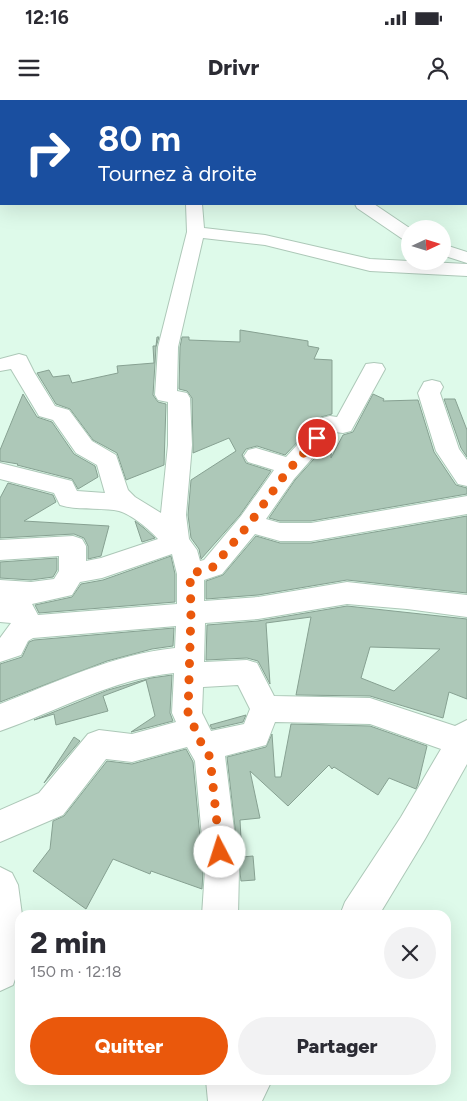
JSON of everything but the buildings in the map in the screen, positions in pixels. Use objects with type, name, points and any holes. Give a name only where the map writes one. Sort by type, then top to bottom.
[{"type":"street","points":[[177,542],[173,515],[180,445],[179,398],[166,395],[168,347],[196,232],[194,205]]},
{"type":"street","points":[[364,205],[401,230]]},
{"type":"street","points":[[196,232],[265,240],[370,265],[467,270]]},
{"type":"street","points":[[451,252],[467,258]]},
{"type":"street","points":[[0,365],[19,360],[23,372],[47,411],[61,415],[84,447],[108,461],[117,493],[126,503],[158,523],[184,550],[190,574],[191,612],[188,713],[199,739],[210,757],[222,870],[220,910]]},
{"type":"street","points":[[190,574],[213,567],[250,523],[291,467],[330,423],[343,426],[374,369]]},
{"type":"street","points":[[432,386],[429,393],[448,451],[467,478]]},
{"type":"street","points":[[256,456],[291,467]]},
{"type":"street","points":[[3,476],[63,487],[68,499],[126,503]]},
{"type":"street","points":[[250,523],[280,532],[311,532],[467,505]]},
{"type":"street","points":[[72,573],[102,568],[177,542]]},
{"type":"street","points":[[0,550],[73,546],[72,573],[62,588],[31,593],[0,591]]},
{"type":"street","points":[[0,650],[11,647],[18,633],[27,627],[191,612],[258,608],[347,594],[407,598],[467,606]]},
{"type":"street","points":[[0,611],[24,612],[27,627]]},
{"type":"street","points":[[0,718],[107,675],[149,663],[247,672],[265,709],[255,735],[199,739],[132,748],[99,744],[51,804],[0,826]]},
{"type":"street","points":[[265,709],[370,711],[464,738],[413,828],[361,910]]},
{"type":"street","points":[[0,885],[4,904],[5,949],[0,972]]},
{"type":"street","points":[[226,1085],[228,1101]]},
{"type":"street","points":[[239,1101],[249,1085]]},
{"type":"route","points":[[220,852],[210,757],[203,747],[188,713],[191,612],[190,574],[213,567],[250,523],[286,473],[317,438]]}]
